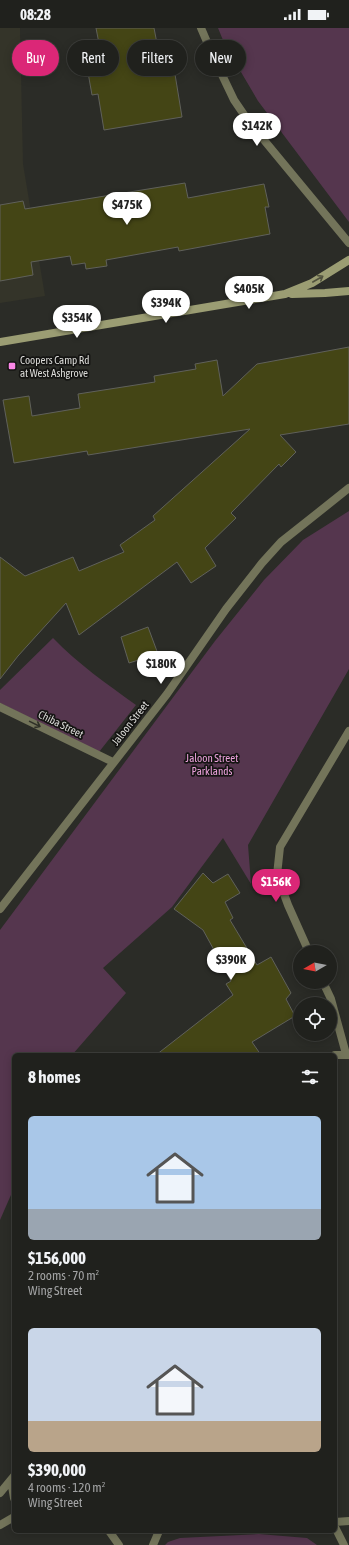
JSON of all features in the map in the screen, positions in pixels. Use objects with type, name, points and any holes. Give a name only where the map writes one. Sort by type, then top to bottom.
[{"type":"main road","points":[[285,294],[312,283],[349,260]]},
{"type":"main road","points":[[0,342],[285,294],[349,291]]},
{"type":"street","points":[[201,28],[234,100],[250,122],[349,243]]},
{"type":"street","name":"Jaloon Street","points":[[0,908],[167,694],[226,609],[262,563],[281,542],[349,488]]},
{"type":"street","name":"Chiba Street","points":[[0,707],[113,762]]},
{"type":"street","points":[[306,945],[288,905],[277,875],[280,847],[349,731]]},
{"type":"street","points":[[327,989],[332,999],[348,1054],[337,1055]]},
{"type":"street","points":[[0,1494],[12,1480]]},
{"type":"street","points":[[0,1525],[12,1518]]},
{"type":"street","points":[[337,1522],[349,1521]]},
{"type":"street","points":[[337,1531],[344,1545]]},
{"type":"street","points":[[110,1533],[119,1545]]},
{"type":"street","points":[[153,1545],[158,1533]]},
{"type":"shaded area","points":[[0,28],[20,28],[20,40],[12,40],[12,76],[21,76],[23,164],[45,296],[0,303]]},
{"type":"green space","points":[[218,28],[349,28],[349,222],[258,101],[243,76],[246,76],[246,40],[223,40]]},
{"type":"green space","name":"Jaloon Street Parklands","points":[[349,511],[349,669],[248,845],[251,884],[223,838],[172,907],[103,968],[126,993],[74,1053],[12,1053],[12,1193],[0,1220],[0,930],[215,641],[264,580],[303,540]]},
{"type":"green space","points":[[53,638],[83,665],[136,705],[99,752],[0,703],[0,690]]},
{"type":"green space","points":[[259,1534],[307,1538],[317,1545],[165,1545],[168,1542],[180,1538]]},
{"type":"building","points":[[96,28],[154,28],[156,40],[127,40],[127,76],[175,76],[182,117],[104,130],[98,94],[92,95],[89,76],[119,76],[119,40],[98,40]]},
{"type":"building","points":[[185,183],[188,198],[264,184],[269,207],[265,207],[270,234],[179,251],[178,247],[106,260],[107,266],[86,269],[85,263],[72,265],[70,256],[31,262],[33,275],[0,281],[0,205],[23,201],[25,209]]},
{"type":"building","points":[[349,347],[349,424],[280,435],[296,452],[281,467],[279,464],[231,513],[236,518],[205,548],[216,566],[191,583],[177,562],[79,635],[66,603],[18,656],[0,679],[0,557],[25,576],[73,557],[79,571],[124,552],[120,545],[155,520],[153,516],[250,429],[88,455],[87,451],[14,463],[3,400],[29,396],[32,416],[80,408],[78,394],[155,382],[154,376],[196,369],[195,364],[217,360],[223,396],[257,364]]},
{"type":"building","points":[[148,627],[158,654],[129,663],[121,637]]},
{"type":"building","points":[[203,873],[213,883],[228,874],[240,893],[225,902],[233,918],[230,920],[257,965],[271,957],[291,993],[286,999],[293,1012],[293,1017],[252,1042],[260,1053],[159,1053],[233,995],[226,984],[231,981],[203,930],[174,909]]},
{"type":"place","name":"Coopers Camp Rd at West Ashgrove","points":[[12,366]]}]
